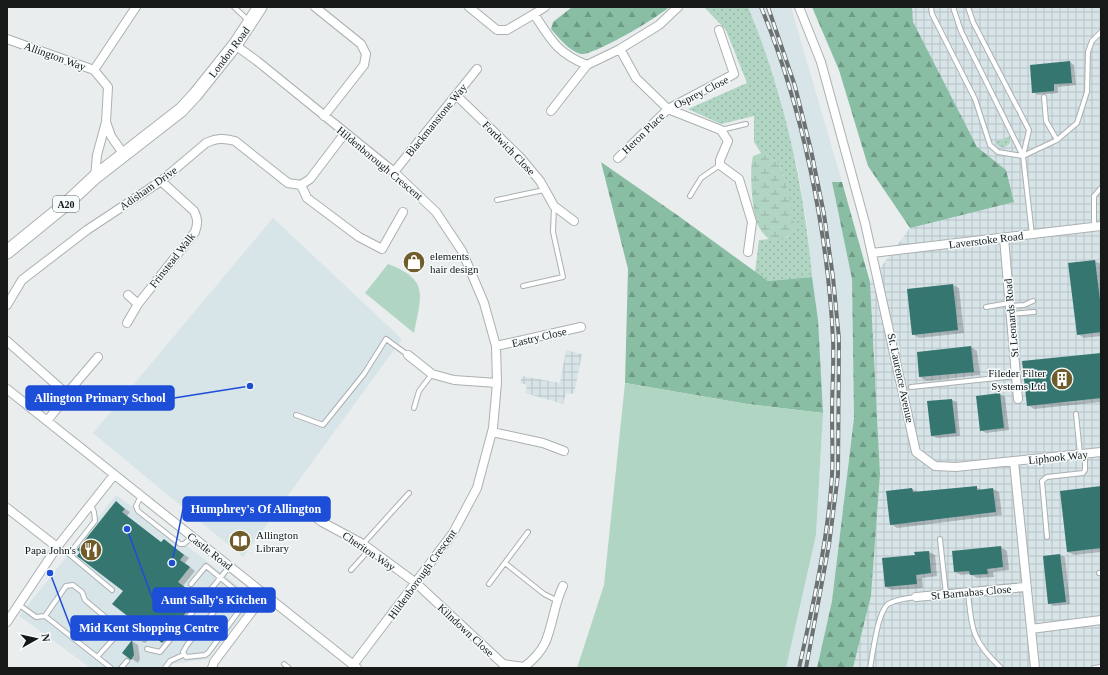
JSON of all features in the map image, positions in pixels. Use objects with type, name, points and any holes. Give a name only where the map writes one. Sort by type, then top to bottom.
[{"type":"main road","name":"London Road","points":[[124,155],[181,110],[195,95],[235,45],[260,7]]},
{"type":"main road","name":"A20","points":[[7,252],[66,204],[95,177],[124,155]]},
{"type":"street","points":[[94,70],[136,7]]},
{"type":"street","points":[[315,7],[361,44],[366,54],[364,65],[324,116]]},
{"type":"street","points":[[469,7],[498,30],[507,30],[545,7]]},
{"type":"street","points":[[551,111],[587,65],[620,49],[659,25],[678,7]]},
{"type":"street","name":"St. Laurence Avenue","points":[[799,7],[821,62],[866,223],[916,452],[935,466],[956,467],[1014,462]]},
{"type":"street","points":[[534,14],[555,46],[570,58],[587,65]]},
{"type":"street","name":"Osprey Close","points":[[668,109],[734,74],[719,30]]},
{"type":"street","name":"Allington Way","points":[[7,39],[94,70],[108,87],[106,122],[97,155],[95,177]]},
{"type":"street","name":"Hildenborough Crescent","points":[[235,45],[258,61],[394,172],[436,212],[462,251],[484,303],[496,346],[497,383],[492,432],[477,488],[453,533],[355,667]]},
{"type":"street","points":[[620,49],[636,78],[668,109],[721,130],[728,141],[720,160],[720,166],[739,179],[752,222],[748,252]]},
{"type":"street","name":"Blackmanstone Way","points":[[394,172],[477,69]]},
{"type":"street","name":"Fordwich Close","points":[[456,95],[520,157],[540,181],[554,206],[574,221]]},
{"type":"street","name":"Heron Place","points":[[618,158],[668,109]]},
{"type":"street","name":"Allington Way","points":[[106,122],[111,136],[124,155]]},
{"type":"street","points":[[345,133],[310,179],[301,185],[307,198],[359,237],[382,249],[403,212]]},
{"type":"street","name":"Adisham Drive","points":[[7,305],[22,280],[86,230],[161,181],[206,144],[215,139],[225,138],[235,141],[288,183],[301,185]]},
{"type":"street","name":"Frinstead Walk","points":[[127,323],[138,304],[195,232],[198,225],[198,217],[194,211],[161,181]]},
{"type":"street","name":"Laverstoke Road","points":[[872,253],[1098,226]]},
{"type":"street","name":"St Leonards Road","points":[[1004,238],[1018,399]]},
{"type":"street","points":[[128,295],[138,304]]},
{"type":"street","name":"Eastry Close","points":[[496,346],[581,327]]},
{"type":"street","points":[[7,341],[60,388],[62,402],[47,422]]},
{"type":"street","points":[[408,355],[432,374],[454,380],[497,383]]},
{"type":"street","points":[[62,395],[69,391],[98,358]]},
{"type":"street","name":"Castle Road","points":[[7,389],[355,667]]},
{"type":"street","points":[[492,432],[543,443],[564,451]]},
{"type":"street","name":"Liphook Way","points":[[1014,462],[1101,452]]},
{"type":"street","points":[[1014,462],[1025,587],[1032,630],[1035,668]]},
{"type":"street","points":[[7,622],[57,547],[114,475]]},
{"type":"street","points":[[7,508],[57,547]]},
{"type":"street","name":"Cheriton Way","points":[[302,508],[322,522],[366,547],[416,583]]},
{"type":"street","name":"Kilndown Close","points":[[416,583],[503,664],[524,667],[535,658],[544,644],[556,600],[563,586]]},
{"type":"street","name":"St Barnabas Close","points":[[916,597],[1025,587]]},
{"type":"street","points":[[212,668],[214,662],[265,594]]},
{"type":"street","points":[[1032,630],[1101,620]]},
{"type":"lane","points":[[234,7],[250,23]]},
{"type":"lane","points":[[932,7],[932,14],[975,99],[990,145],[998,152],[1023,156],[1056,140],[1069,130],[1080,116],[1087,92],[1088,52],[1092,41],[1101,32]]},
{"type":"lane","points":[[953,7],[961,31],[1023,156]]},
{"type":"lane","points":[[968,7],[973,22],[1029,130],[1023,156],[1032,235]]},
{"type":"lane","points":[[1044,97],[1046,121],[1056,140]]},
{"type":"lane","points":[[721,130],[746,124]]},
{"type":"lane","points":[[690,196],[701,178],[720,166]]},
{"type":"lane","points":[[1098,226],[1094,196],[1101,188]]},
{"type":"lane","points":[[497,200],[544,190]]},
{"type":"lane","points":[[522,286],[563,277],[555,240],[554,206]]},
{"type":"lane","points":[[1010,308],[1024,305],[1033,301]]},
{"type":"lane","points":[[986,307],[1010,308],[1034,312]]},
{"type":"lane","points":[[296,415],[323,426],[364,374],[386,339],[408,355]]},
{"type":"lane","points":[[414,408],[419,391],[432,374]]},
{"type":"lane","points":[[911,387],[1016,376]]},
{"type":"lane","points":[[1047,537],[1042,481],[1047,477],[1083,473],[1085,470],[1076,414]]},
{"type":"lane","points":[[351,570],[366,547],[409,493]]},
{"type":"lane","points":[[141,496],[136,506],[138,511],[180,544],[184,544],[192,537]]},
{"type":"lane","points":[[69,554],[95,521],[94,512],[91,505]]},
{"type":"lane","points":[[489,584],[528,532]]},
{"type":"lane","points":[[940,539],[946,594]]},
{"type":"lane","points":[[57,547],[69,554],[112,590]]},
{"type":"lane","points":[[505,563],[544,594],[556,600]]},
{"type":"lane","points":[[165,668],[170,661],[184,655],[193,657],[208,653],[246,604],[245,598],[206,566],[191,584]]},
{"type":"lane","points":[[147,649],[160,652],[230,566]]},
{"type":"lane","points":[[45,616],[46,612],[69,585],[73,585],[82,592],[84,600],[117,626],[117,635],[98,657]]},
{"type":"lane","points":[[184,655],[183,652],[187,645],[232,588]]},
{"type":"lane","points":[[968,593],[975,638],[985,653],[1001,668]]},
{"type":"lane","points":[[870,668],[882,613],[888,604],[899,600],[916,597]]},
{"type":"lane","points":[[18,604],[36,617],[45,616],[111,668]]},
{"type":"lane","points":[[121,668],[127,661]]},
{"type":"lane","points":[[284,664],[289,668]]},
{"type":"lane","points":[[1094,668],[1101,667]]},
{"type":"shaded area","points":[[748,7],[791,7],[842,182],[832,182],[852,279],[854,418],[832,601],[817,668],[786,668],[816,535],[823,409],[807,224],[798,170],[779,93]]},
{"type":"shaded area","points":[[848,7],[1101,7],[1101,668],[853,668],[871,596],[880,474],[870,282],[910,228]]},
{"type":"shaded area","points":[[273,218],[402,339],[243,557],[93,433]]},
{"type":"shaded area","points":[[566,350],[582,354],[574,394],[566,393],[563,404],[525,393],[527,385],[520,383],[522,376],[560,383]]},
{"type":"shaded area","points":[[116,495],[199,555],[252,597],[252,603],[208,659],[173,664],[170,668],[91,668],[19,616]]},
{"type":"green space","points":[[572,7],[669,7],[640,27],[611,43],[588,53],[581,54],[568,47],[551,29],[553,22]]},
{"type":"green space","points":[[704,7],[748,7],[761,39],[782,106],[798,173],[804,208],[812,277],[768,281],[755,272],[759,240],[788,237],[788,189],[779,163],[761,153],[754,142],[754,116],[721,124],[688,109],[747,83],[726,30]]},
{"type":"green space","points":[[812,7],[912,7],[913,22],[977,147],[1006,170],[1014,202],[910,228],[868,166],[839,70]]},
{"type":"green space","points":[[1010,136],[1010,143],[1005,147],[1000,147],[995,142]]},
{"type":"green space","points":[[761,153],[779,163],[788,189],[795,227],[791,234],[782,238],[770,240],[761,230],[755,216],[751,171],[753,156]]},
{"type":"green space","points":[[601,162],[768,281],[812,277],[818,320],[823,413],[747,404],[625,383],[628,269]]},
{"type":"green space","points":[[832,182],[842,182],[870,282],[880,474],[871,596],[853,668],[817,668],[832,601],[854,418],[852,279]]},
{"type":"green space","points":[[388,264],[411,276],[417,283],[420,299],[414,333],[365,293]]},
{"type":"green space","points":[[625,383],[747,404],[823,413],[816,535],[786,668],[577,668],[604,585]]},
{"type":"building","points":[[1070,61],[1072,83],[1054,84],[1054,91],[1032,93],[1030,65]]},
{"type":"building","points":[[1095,260],[1101,308],[1101,332],[1077,335],[1068,263]]},
{"type":"building","points":[[953,284],[958,330],[912,335],[907,289]]},
{"type":"building","points":[[971,346],[974,372],[919,377],[917,352]]},
{"type":"building","name":"Fileder Filter Systems Ltd","points":[[1101,353],[1101,398],[1027,406],[1022,361]]},
{"type":"building","points":[[1000,393],[1004,428],[980,431],[976,396]]},
{"type":"building","points":[[952,399],[956,433],[931,436],[927,401]]},
{"type":"building","points":[[977,486],[977,490],[993,488],[996,512],[890,525],[886,491],[912,488],[913,492]]},
{"type":"building","points":[[1101,486],[1101,548],[1067,552],[1060,491]]},
{"type":"building","points":[[116,501],[125,509],[122,512],[161,542],[164,539],[184,555],[180,560],[190,567],[178,582],[198,597],[162,643],[153,636],[142,637],[139,641],[129,633],[131,630],[128,628],[134,621],[112,604],[123,591],[77,556],[80,552],[77,550]]},
{"type":"building","points":[[1001,546],[1003,567],[987,569],[988,574],[970,575],[969,571],[954,572],[952,551]]},
{"type":"building","points":[[929,551],[931,573],[916,575],[917,584],[885,587],[882,558],[915,555],[914,552]]},
{"type":"building","points":[[1060,554],[1066,602],[1048,604],[1043,556]]},
{"type":"building","points":[[132,640],[134,655],[131,660],[122,653]]},
{"type":"railway","points":[[761,7],[776,45],[789,85],[810,170],[819,214],[825,257],[833,340],[832,467],[830,499],[819,572],[799,668]]},
{"type":"railway","points":[[768,7],[795,86],[811,150],[824,214],[833,277],[839,339],[838,475],[829,545],[806,668]]},
{"type":"place","name":"elements hair design","points":[[414,262]]},
{"type":"place","name":"Fileder Filter Systems Ltd","points":[[1062,379]]},
{"type":"place","name":"Allington Primary School","points":[[250,386]]},
{"type":"place","name":"Aunt Sally's Kitchen","points":[[127,529]]},
{"type":"place","name":"Allington Library","points":[[240,541]]},
{"type":"place","name":"Papa John's","points":[[91,550]]},
{"type":"place","name":"Humphrey's Of Allington","points":[[172,563]]},
{"type":"place","name":"Mid Kent Shopping Centre","points":[[50,573]]}]
